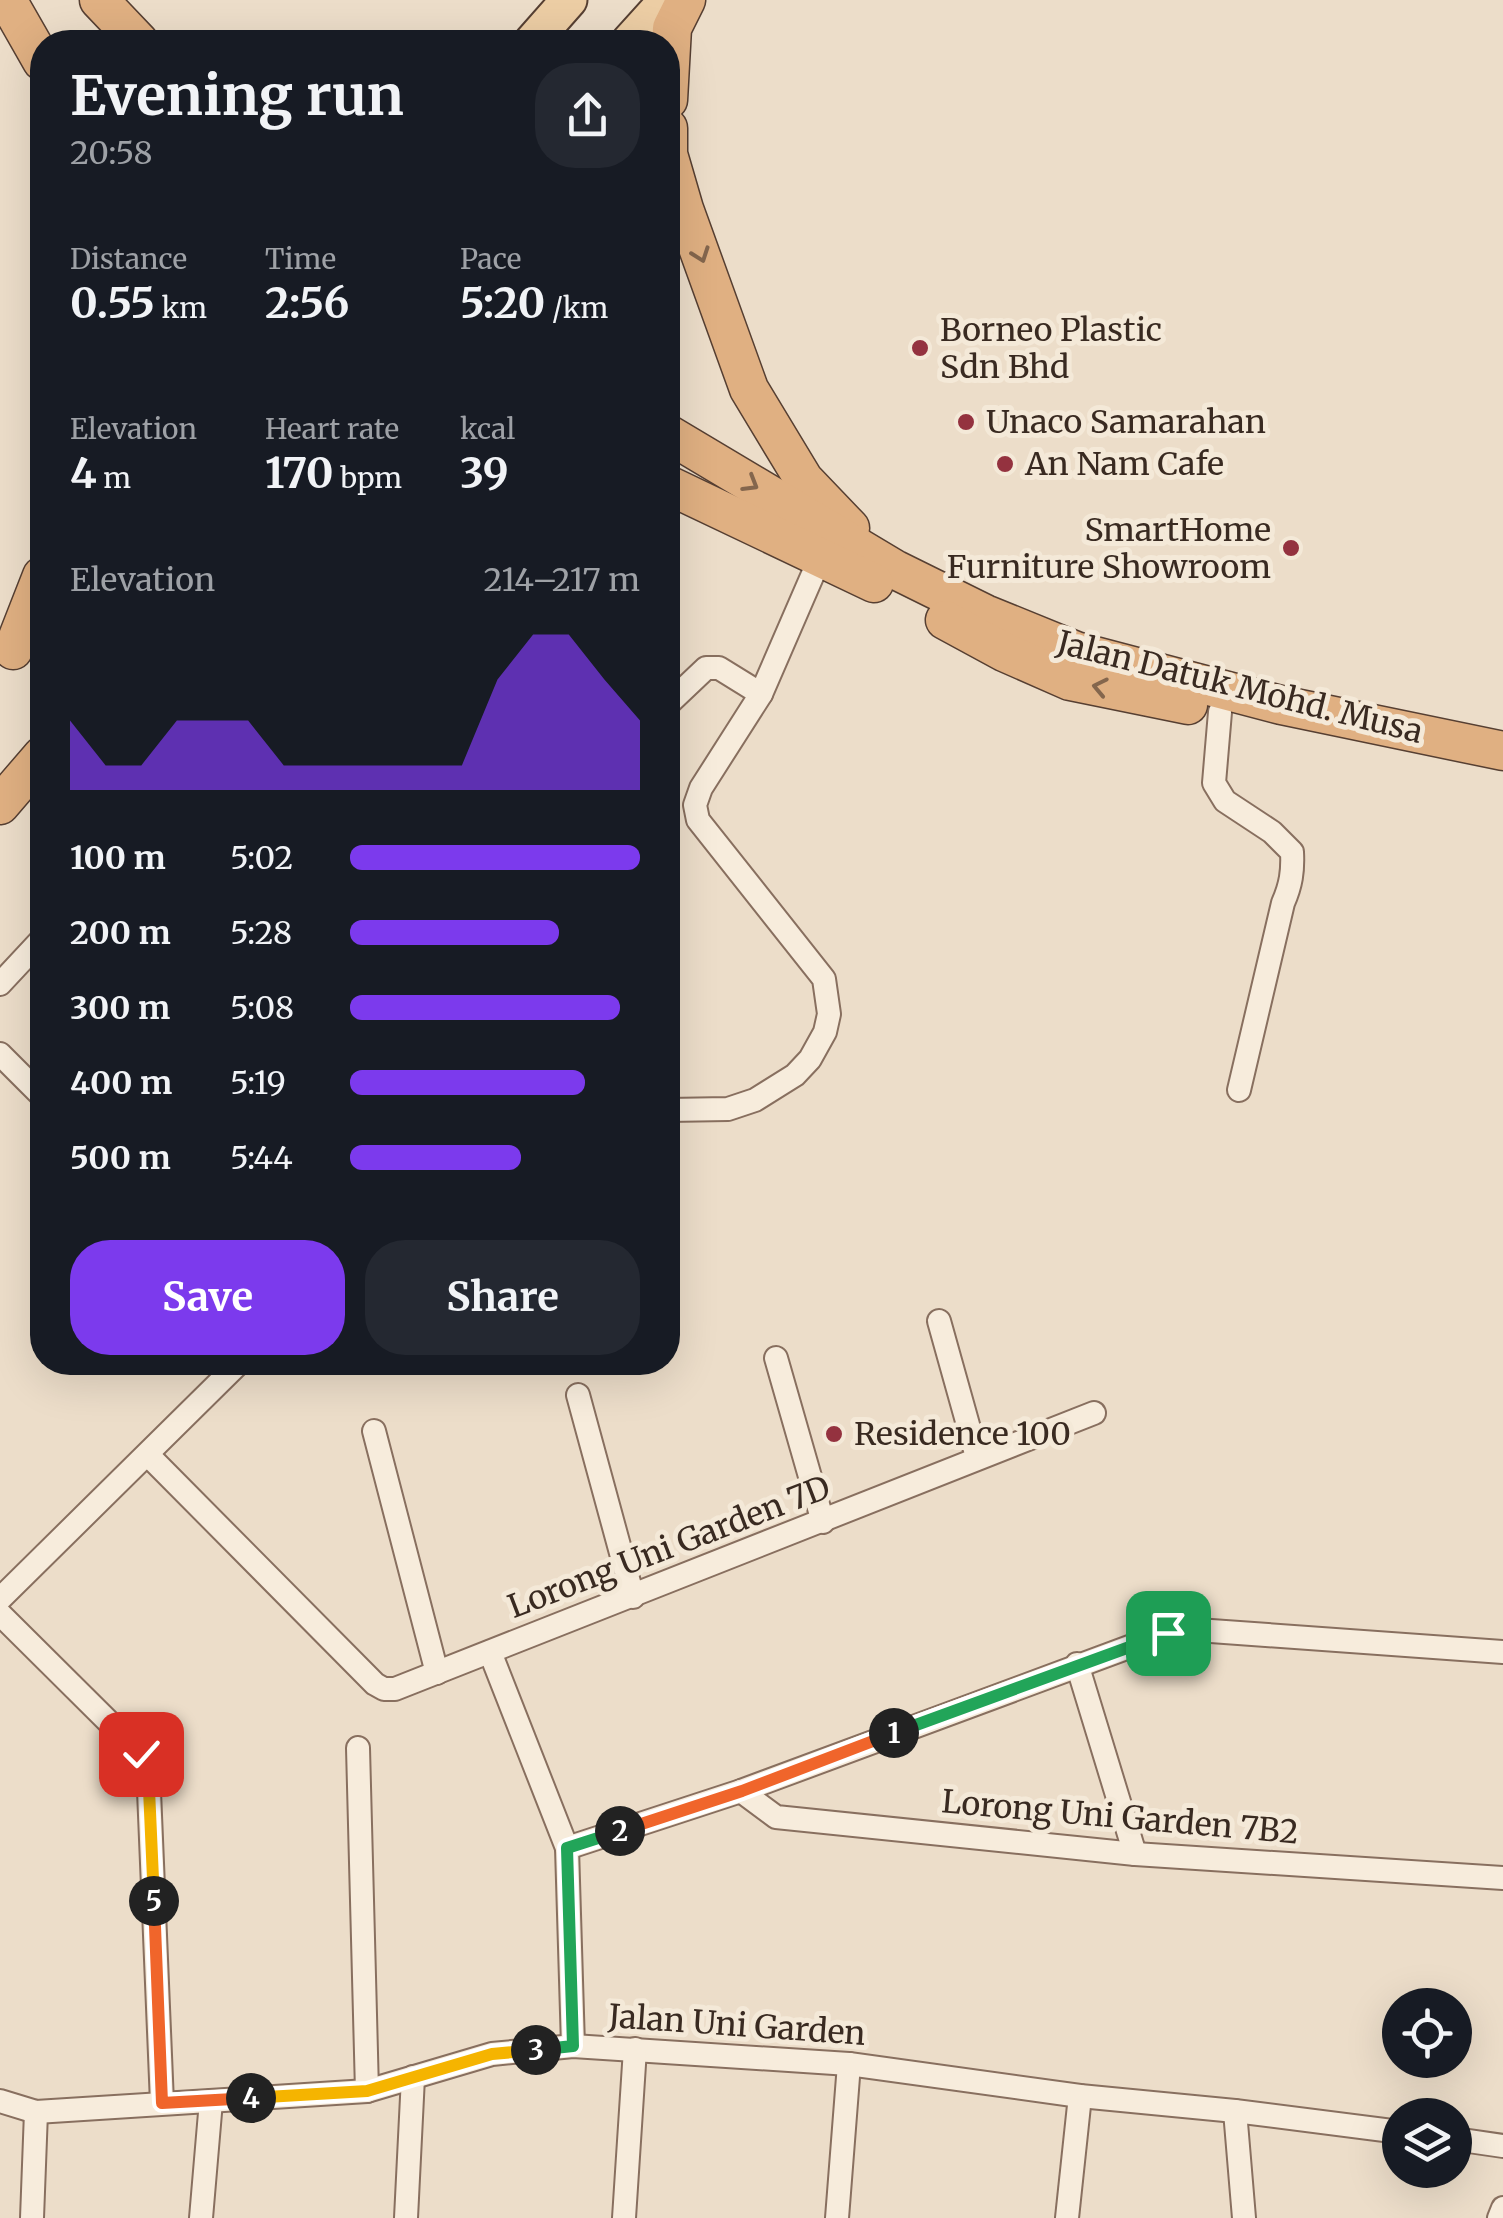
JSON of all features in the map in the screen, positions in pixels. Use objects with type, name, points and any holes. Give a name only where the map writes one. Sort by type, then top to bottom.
[{"type":"highway","points":[[100,0],[128,30]]},
{"type":"highway","points":[[672,30],[686,0]]},
{"type":"highway","points":[[8,3],[38,30]]},
{"type":"highway","points":[[8,3],[30,41]]},
{"type":"highway","points":[[680,195],[749,389],[804,480],[883,564]]},
{"type":"highway","name":"Jalan Datuk Mohd. Musa","points":[[680,441],[883,564],[985,614],[1076,651],[1281,705],[1503,751]]},
{"type":"highway","name":"Jalan Datuk Mohd. Musa","points":[[680,491],[1055,675],[1503,776]]},
{"type":"highway","points":[[6,661],[30,604]]},
{"type":"highway","points":[[6,661],[30,630]]},
{"type":"highway","points":[[0,805],[30,770]]},
{"type":"main road","points":[[543,30],[569,0]]},
{"type":"main road","points":[[640,30],[666,0]]},
{"type":"street","points":[[680,1110],[728,1109],[755,1100],[795,1075],[810,1059],[825,1032],[829,1014],[824,979],[698,820],[694,805],[761,694],[820,558]]},
{"type":"street","points":[[680,693],[706,668],[718,668],[761,694]]},
{"type":"street","points":[[1220,712],[1214,783],[1225,802],[1272,832],[1292,852],[1293,867],[1239,1090]]},
{"type":"street","points":[[0,984],[30,952]]},
{"type":"street","points":[[0,1054],[30,1084]]},
{"type":"street","points":[[938,1321],[977,1458]]},
{"type":"street","points":[[776,1358],[823,1522]]},
{"type":"street","points":[[0,1599],[227,1375]]},
{"type":"street","points":[[578,1395],[633,1597]]},
{"type":"street","name":"Lorong Uni Garden 7D","points":[[148,1456],[375,1684],[395,1689],[1094,1413]]},
{"type":"street","points":[[374,1431],[436,1674]]},
{"type":"street","points":[[0,1614],[141,1754],[148,1767],[162,2103]]},
{"type":"street","points":[[1197,1630],[1503,1652]]},
{"type":"street","points":[[567,1848],[742,1791],[1168,1633]]},
{"type":"street","points":[[490,1652],[567,1848],[573,2046]]},
{"type":"street","points":[[1077,1664],[1136,1854]]},
{"type":"street","points":[[358,1748],[367,2091]]},
{"type":"street","name":"Lorong Uni Garden 7B2","points":[[742,1791],[776,1817],[1136,1854],[1503,1878]]},
{"type":"street","name":"Jalan Uni Garden","points":[[0,2102],[36,2112],[367,2091],[492,2054],[573,2046],[849,2064],[1080,2096],[1382,2130]]},
{"type":"street","points":[[624,2218],[634,2050]]},
{"type":"street","points":[[838,2218],[849,2064]]},
{"type":"street","points":[[406,2218],[414,2077]]},
{"type":"street","points":[[1067,2218],[1080,2096]]},
{"type":"street","points":[[201,2218],[212,2101]]},
{"type":"street","points":[[1235,2111],[1244,2218]]},
{"type":"street","points":[[32,2218],[36,2112]]},
{"type":"street","points":[[1472,2142],[1503,2146]]},
{"type":"street","points":[[1500,2218],[1503,2208]]},
{"type":"place","name":"Borneo Plastic Sdn Bhd","points":[[920,348]]},
{"type":"place","name":"Unaco Samarahan","points":[[966,422]]},
{"type":"place","name":"An Nam Cafe","points":[[1005,464]]},
{"type":"place","name":"SmartHome Furniture Showroom","points":[[1291,548]]},
{"type":"place","name":"Residence 100","points":[[834,1434]]},
{"type":"route","points":[[141,1754],[148,1767],[162,2103],[367,2091],[492,2054],[573,2046],[567,1848],[742,1791],[1168,1633]]}]
